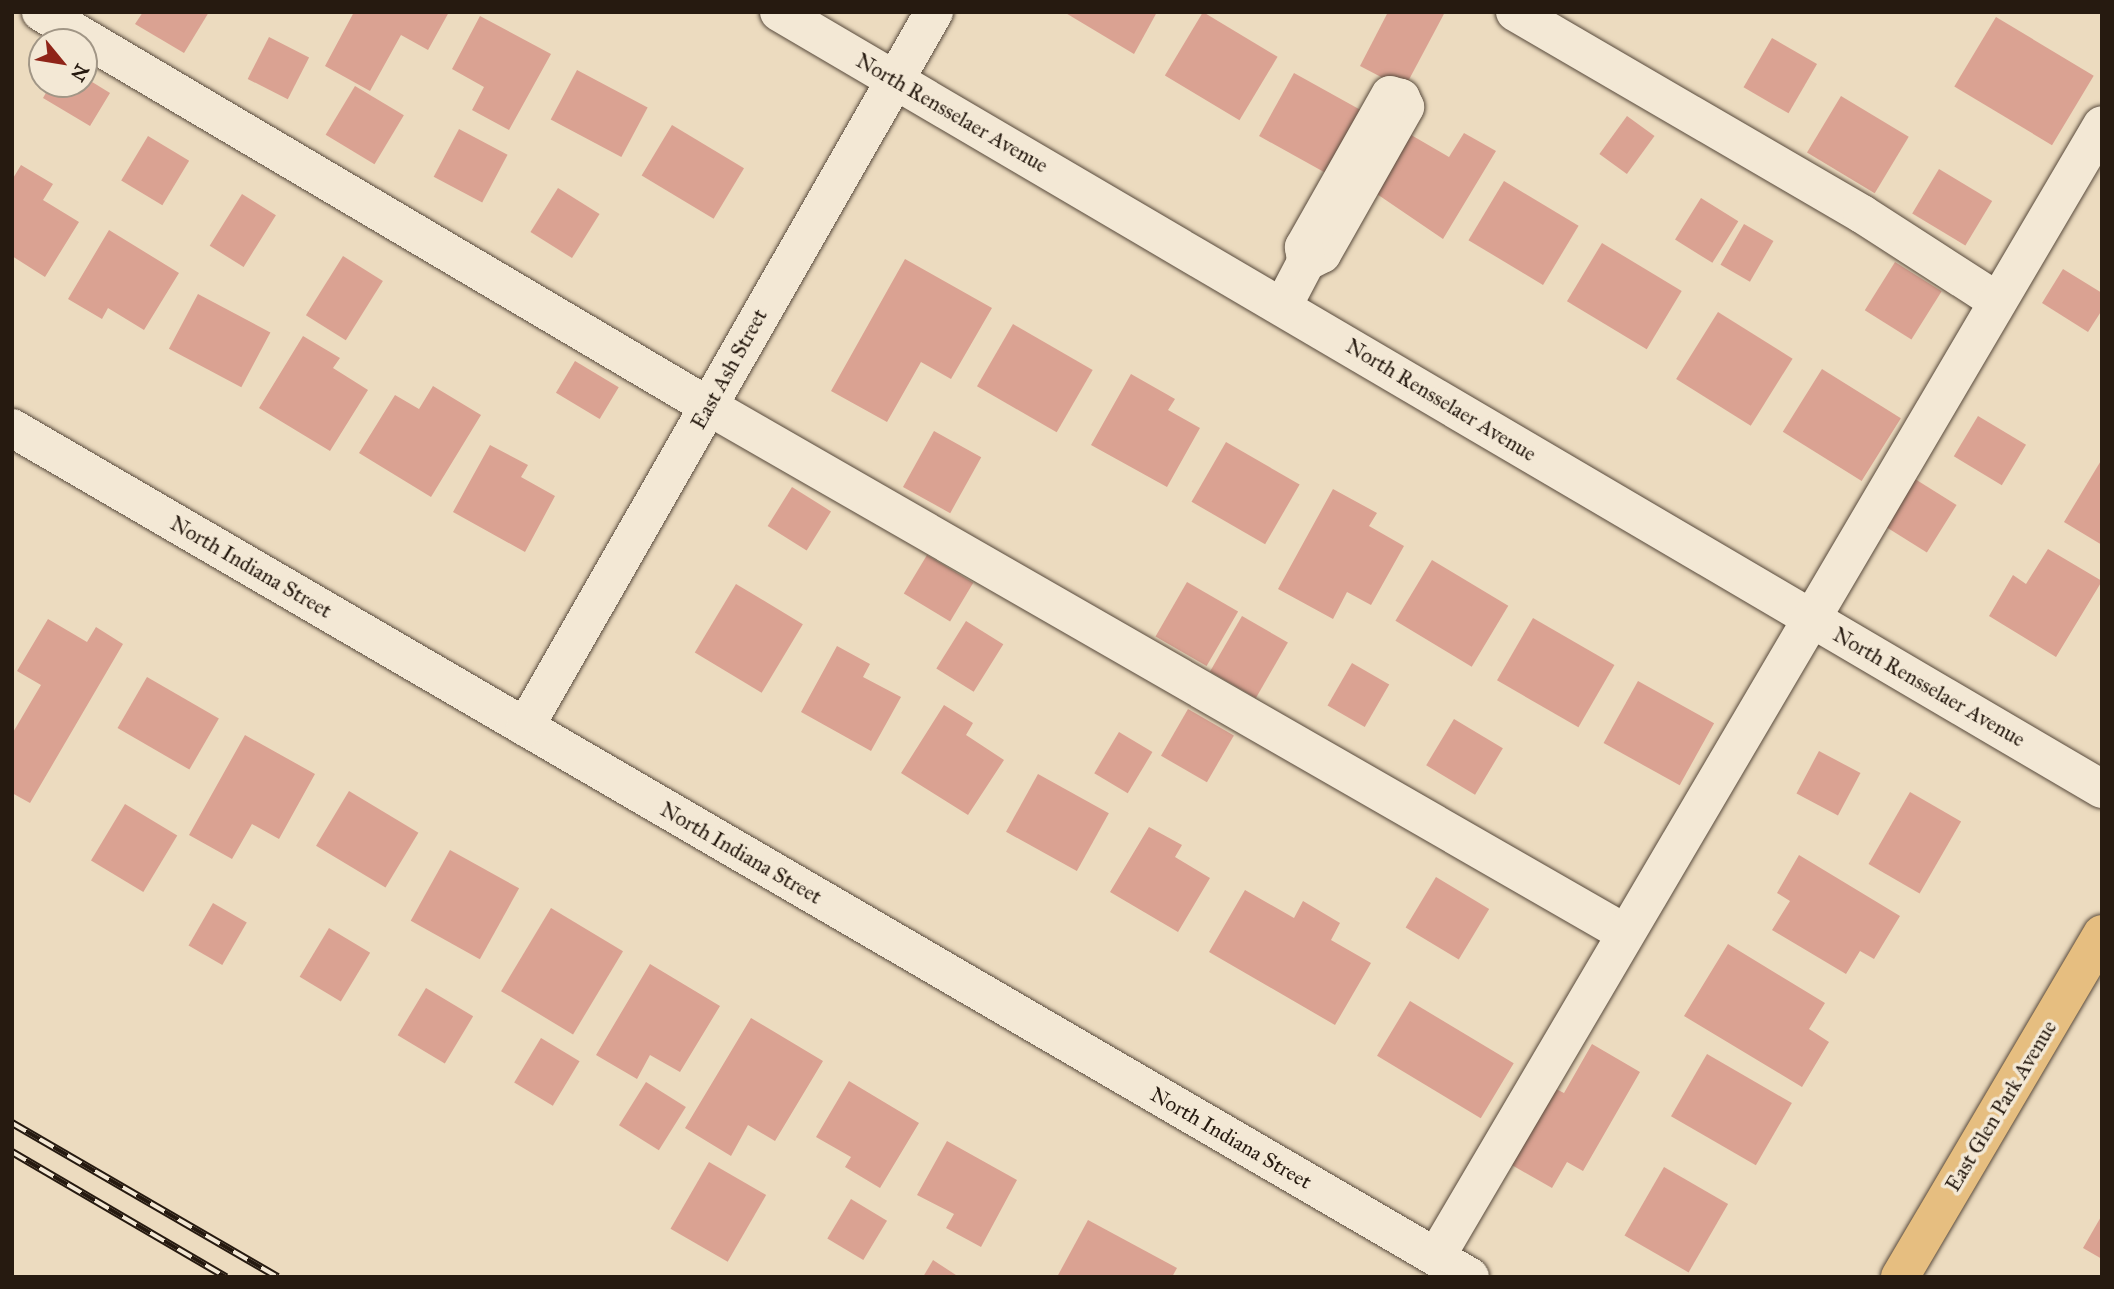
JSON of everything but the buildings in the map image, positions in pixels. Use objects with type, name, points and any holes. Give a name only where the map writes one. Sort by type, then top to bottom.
[{"type":"main road","name":"East Glen Park Avenue","points":[[1900,1277],[2102,934]]},
{"type":"street","points":[[41,12],[708,405],[1625,933]]},
{"type":"street","name":"North Rensselaer Avenue","points":[[779,12],[2102,789]]},
{"type":"street","name":"East Ash Street","points":[[525,727],[934,12]]},
{"type":"street","points":[[1515,12],[1862,214],[1997,302]]},
{"type":"street","points":[[1436,1257],[1809,617],[2102,125]]},
{"type":"street","points":[[1283,306],[1306,262]]},
{"type":"street","name":"North Indiana Street","points":[[12,428],[1470,1277]]},
{"type":"railway","points":[[12,1123],[278,1277]]},
{"type":"railway","points":[[12,1152],[226,1277]]}]
